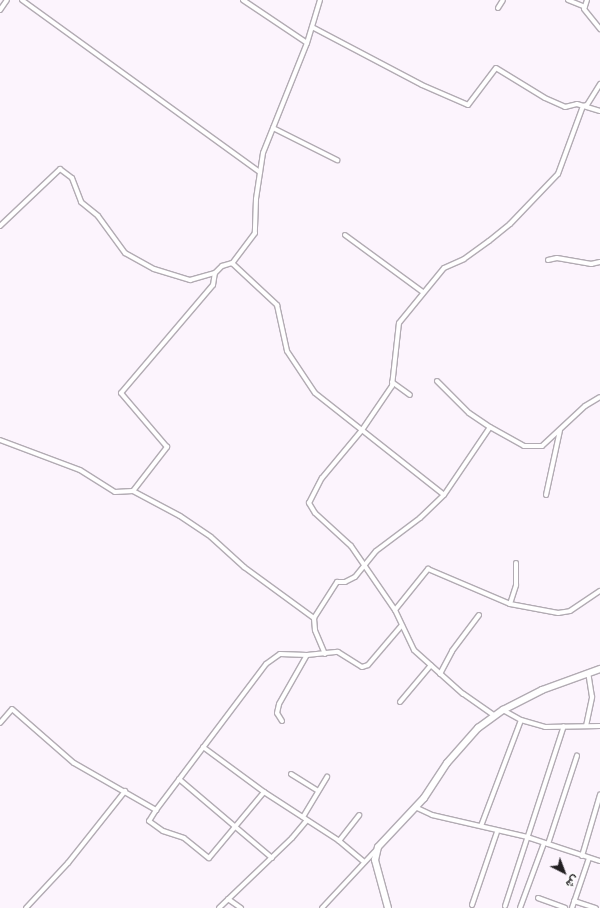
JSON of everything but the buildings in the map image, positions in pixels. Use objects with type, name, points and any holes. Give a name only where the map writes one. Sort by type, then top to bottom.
[{"type":"street","points":[[0,10],[7,0]]},
{"type":"street","points":[[22,0],[260,172]]},
{"type":"street","points":[[243,0],[307,43]]},
{"type":"street","points":[[0,226],[60,169],[72,178],[82,202],[98,216],[126,253],[154,269],[190,280],[215,273],[222,266],[232,263],[255,233],[256,198],[263,153],[307,43],[320,0]]},
{"type":"street","points":[[498,8],[503,0]]},
{"type":"street","points":[[568,0],[585,6]]},
{"type":"street","points":[[587,0],[584,9],[600,29]]},
{"type":"street","points":[[312,27],[422,85],[468,105],[496,68],[545,98],[565,107],[577,104],[587,105],[600,111]]},
{"type":"street","points":[[494,716],[440,674],[414,650],[395,610],[352,546],[315,513],[308,503],[322,478],[362,430],[392,382],[399,323],[444,268],[464,259],[510,224],[558,174],[583,106],[587,105],[600,84]]},
{"type":"street","points":[[273,128],[337,160]]},
{"type":"street","points":[[345,235],[423,292]]},
{"type":"street","points":[[548,260],[557,258],[591,264],[600,262]]},
{"type":"street","points":[[232,263],[277,305],[286,351],[316,393],[444,495]]},
{"type":"street","points":[[133,491],[167,447],[121,393],[213,285],[215,273]]},
{"type":"street","points":[[438,381],[469,413],[490,427],[524,446],[542,446],[585,406],[600,397]]},
{"type":"street","points":[[392,382],[410,395]]},
{"type":"street","points":[[325,654],[315,630],[314,618],[337,582],[346,582],[355,577],[376,551],[420,518],[444,495],[490,427]]},
{"type":"street","points":[[546,495],[560,430]]},
{"type":"street","points":[[0,440],[80,470],[115,492],[133,491],[180,516],[211,537],[244,567],[314,618]]},
{"type":"street","points":[[510,604],[516,585],[516,563]]},
{"type":"street","points":[[395,610],[428,569],[510,604],[564,613],[600,591]]},
{"type":"street","points":[[440,674],[452,651],[479,615]]},
{"type":"street","points":[[264,792],[209,858],[184,838],[163,832],[149,821],[266,664],[280,654],[308,655],[338,652],[362,667],[368,664],[402,625]]},
{"type":"street","points":[[282,721],[277,712],[279,704],[308,655]]},
{"type":"street","points":[[400,702],[431,665]]},
{"type":"street","points":[[322,908],[415,808],[478,728],[503,710],[542,690],[600,669]]},
{"type":"street","points":[[586,726],[592,697],[588,673]]},
{"type":"street","points":[[0,724],[12,709],[74,763],[156,810]]},
{"type":"street","points":[[503,710],[522,720],[545,727],[600,726]]},
{"type":"street","points":[[481,826],[522,720]]},
{"type":"street","points":[[505,906],[564,726]]},
{"type":"street","points":[[203,747],[264,792],[339,841],[364,862]]},
{"type":"street","points":[[520,908],[546,844],[577,756]]},
{"type":"street","points":[[291,774],[317,790]]},
{"type":"street","points":[[219,908],[272,858],[305,818],[317,790],[327,777]]},
{"type":"street","points":[[179,779],[237,826],[272,858]]},
{"type":"street","points":[[26,908],[68,863],[125,791]]},
{"type":"street","points":[[582,856],[600,795]]},
{"type":"street","points":[[415,808],[432,814],[481,826],[497,832],[527,838],[582,856],[600,860]]},
{"type":"street","points":[[339,841],[359,815]]},
{"type":"street","points":[[472,905],[497,832]]},
{"type":"street","points":[[378,847],[375,860],[388,908]]},
{"type":"street","points":[[572,908],[590,858]]},
{"type":"street","points":[[538,898],[565,908]]},
{"type":"street","points":[[228,899],[241,908]]},
{"type":"street","points":[[574,901],[596,908]]}]
